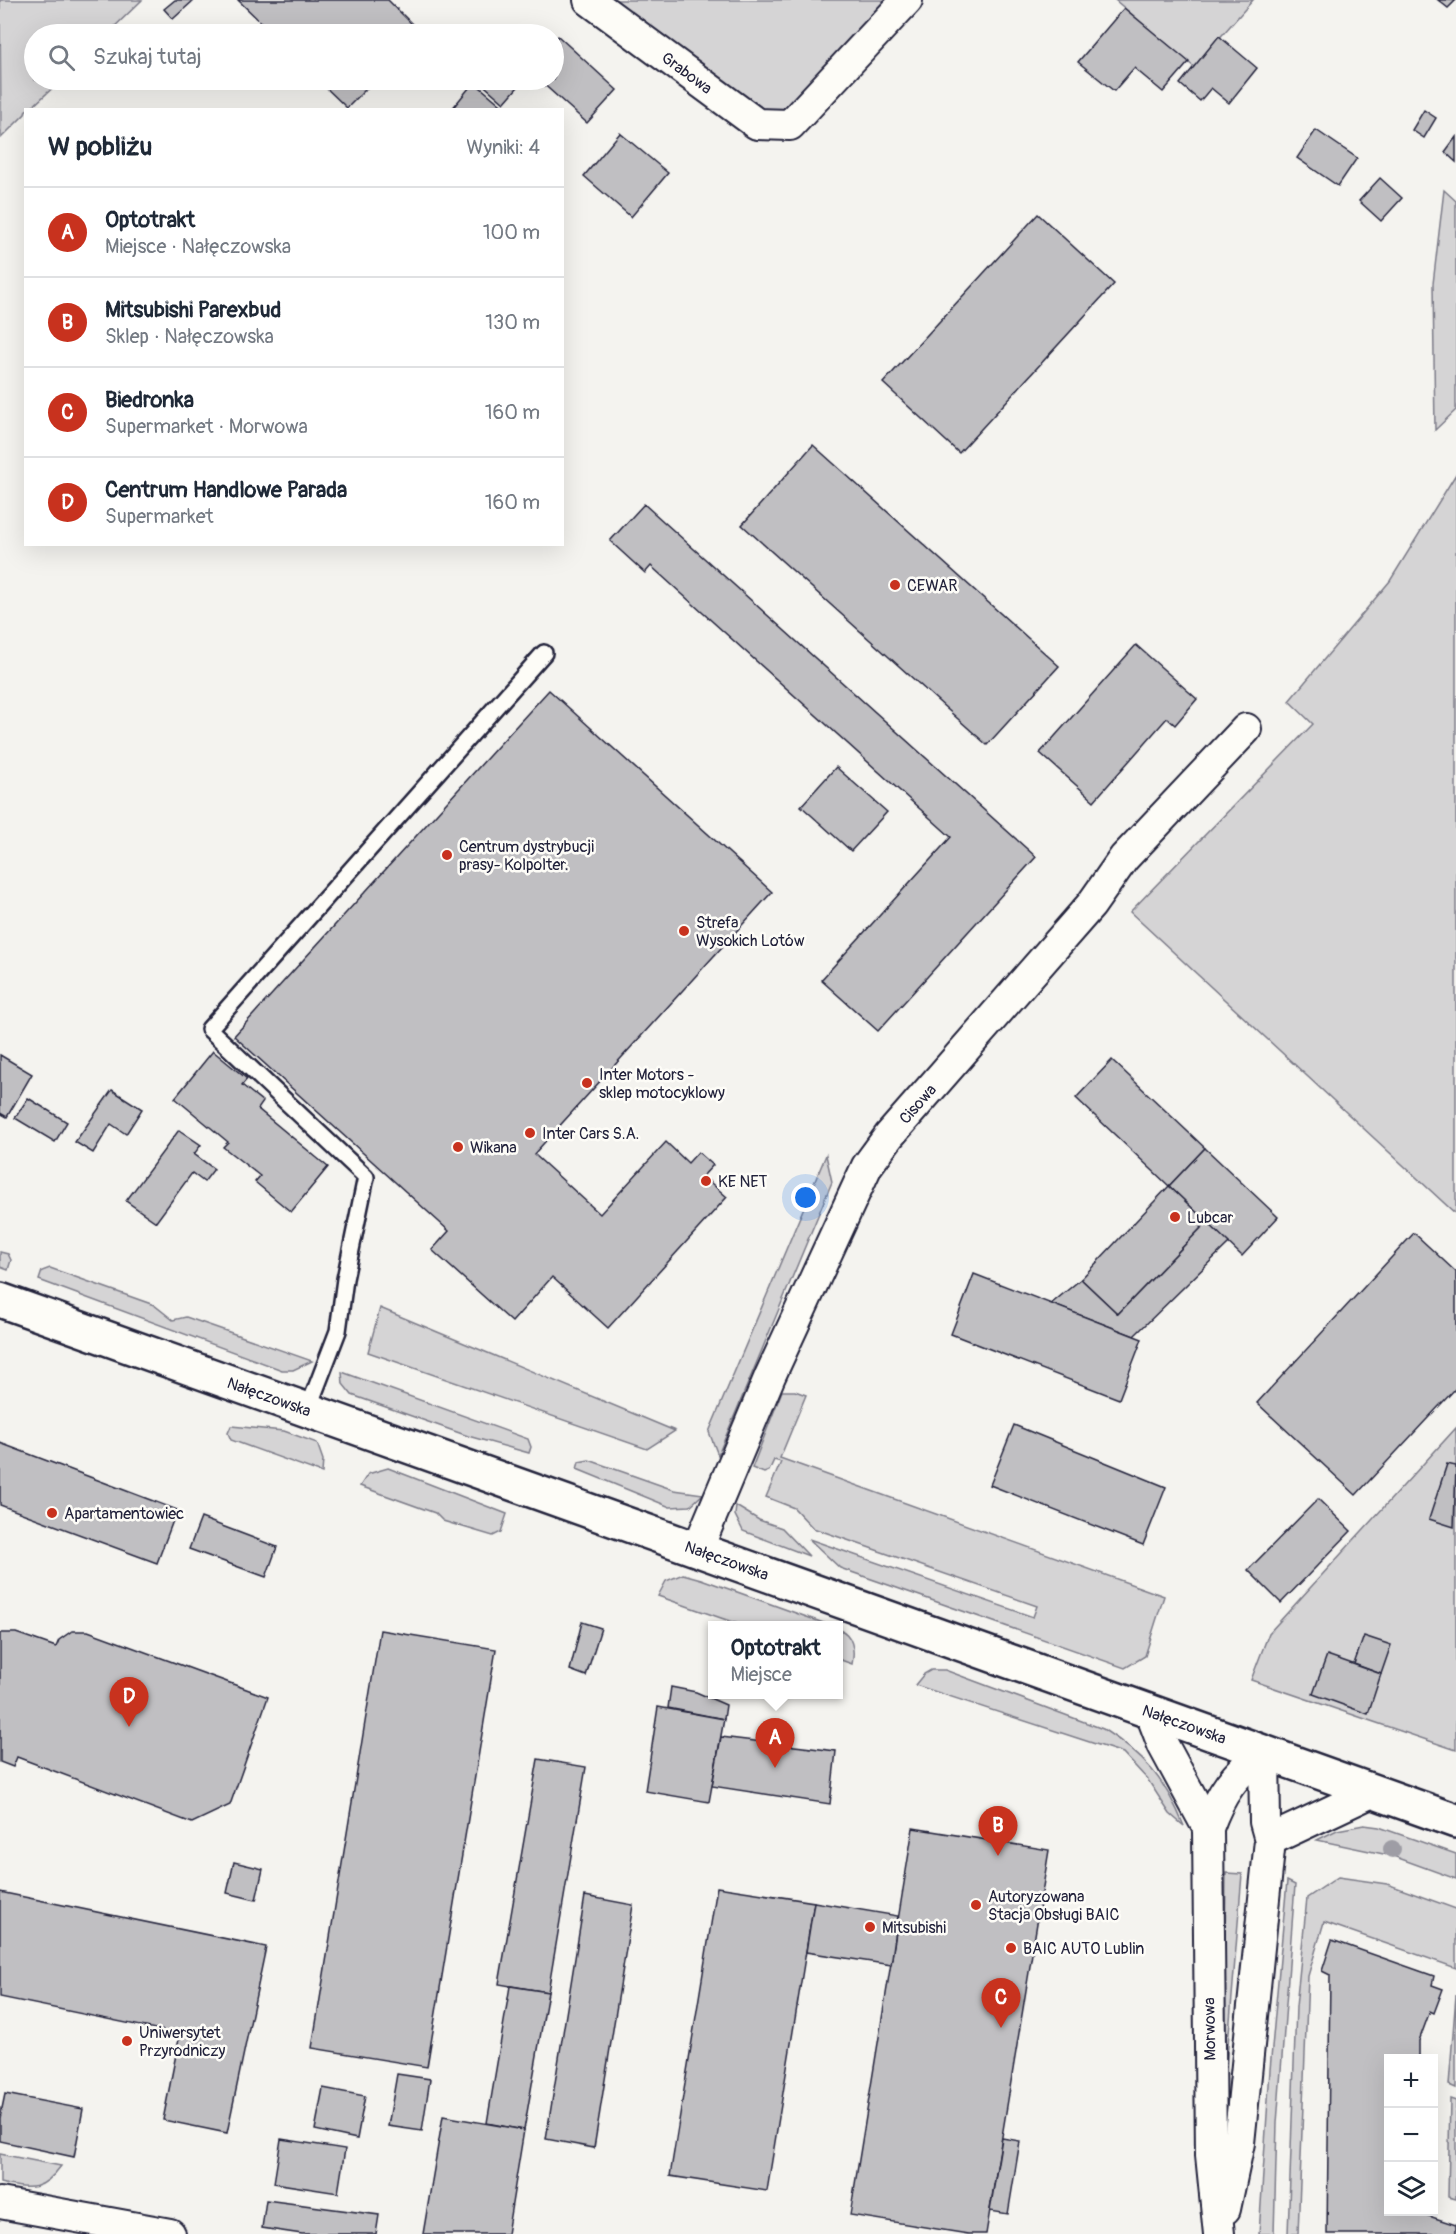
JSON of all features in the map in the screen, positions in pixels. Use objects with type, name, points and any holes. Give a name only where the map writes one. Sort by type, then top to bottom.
[{"type":"street","name":"Grabowa","points":[[589,0],[757,124],[790,125],[907,0]]},
{"type":"street","name":"Cisowa","points":[[698,1548],[770,1376],[867,1166],[889,1136],[1091,905],[1124,858],[1246,729]]},
{"type":"street","name":"Nałęczowska","points":[[0,1299],[1456,1821]]},
{"type":"street","name":"Morwowa","points":[[1150,1711],[1163,1745],[1208,1828]]},
{"type":"street","name":"Morwowa","points":[[1220,2231],[1211,2155],[1208,1828],[1216,1804],[1235,1774],[1264,1751]]},
{"type":"street","name":"Morwowa","points":[[1220,2231],[1239,2143],[1270,1840],[1265,1822],[1264,1751]]},
{"type":"street","points":[[1270,1840],[1374,1791]]},
{"type":"street","points":[[0,2203],[170,2234]]},
{"type":"lane","points":[[308,1409],[338,1331],[345,1279],[366,1177],[208,1029],[544,653]]},
{"type":"shaded area","points":[[0,0],[142,0],[117,24],[24,24],[24,90],[50,90],[31,108],[24,108],[24,115],[1,138]]},
{"type":"shaded area","points":[[589,0],[906,0],[790,125],[750,119]]},
{"type":"shaded area","points":[[1115,0],[1253,0],[1194,67]]},
{"type":"shaded area","points":[[1444,190],[1456,201],[1456,410],[1435,430],[1433,284]]},
{"type":"shaded area","points":[[1456,474],[1456,1214],[1130,912],[1313,724],[1289,701],[1390,581]]},
{"type":"shaded area","points":[[826,1155],[832,1182],[718,1455],[709,1432]]},
{"type":"shaded area","points":[[0,1252],[8,1254],[11,1260],[8,1270],[0,1267]]},
{"type":"shaded area","points":[[50,1268],[154,1305],[173,1320],[186,1317],[312,1361],[293,1370],[282,1370],[39,1280],[42,1271]]},
{"type":"shaded area","points":[[380,1308],[675,1431],[647,1449],[368,1352]]},
{"type":"shaded area","points":[[342,1372],[528,1439],[531,1447],[529,1453],[468,1436],[352,1395],[343,1384]]},
{"type":"shaded area","points":[[782,1391],[795,1391],[806,1395],[780,1458],[1164,1596],[1145,1656],[1125,1668],[840,1568],[809,1539],[1033,1617],[1037,1606],[813,1528],[794,1508],[766,1497],[781,1462],[774,1460],[769,1471],[764,1473],[752,1468]]},
{"type":"shaded area","points":[[231,1426],[284,1431],[317,1443],[323,1460],[322,1473],[231,1440],[228,1433]]},
{"type":"shaded area","points":[[1456,1428],[1456,1750],[1251,1680],[1269,1633]]},
{"type":"shaded area","points":[[589,1460],[674,1490],[703,1494],[690,1506],[670,1507],[577,1469],[579,1462]]},
{"type":"shaded area","points":[[388,1468],[507,1514],[501,1532],[493,1536],[443,1521],[435,1513],[360,1486],[368,1474]]},
{"type":"shaded area","points":[[736,1506],[759,1520],[782,1528],[809,1556],[743,1531],[735,1515]]},
{"type":"shaded area","points":[[683,1574],[818,1621],[730,1621],[658,1596],[666,1581]]},
{"type":"shaded area","points":[[843,1631],[852,1643],[852,1664],[843,1661]]},
{"type":"shaded area","points":[[931,1670],[945,1670],[1103,1729],[1131,1749],[1152,1770],[1177,1809],[1184,1826],[1170,1814],[1148,1780],[1123,1753],[915,1685],[924,1674]]},
{"type":"shaded area","points":[[1364,1825],[1379,1827],[1456,1854],[1456,1879],[1393,1856],[1317,1840],[1337,1830]]},
{"type":"shaded area","points":[[1226,1873],[1242,1874],[1223,2106]]},
{"type":"shaded area","points":[[1338,1877],[1387,1884],[1456,1909],[1456,1968],[1324,1922],[1308,1976],[1298,2234],[1288,2234],[1296,2007],[1307,1898]]},
{"type":"shaded area","points":[[1287,1881],[1295,1885],[1277,2123],[1274,2234],[1259,2234],[1270,2070]]},
{"type":"shaded area","points":[[1456,1995],[1456,2088],[1449,2085]]},
{"type":"shaded area","points":[[1450,2099],[1456,2101],[1456,2199],[1448,2197]]},
{"type":"shaded area","points":[[0,2154],[61,2166],[41,2185],[27,2187],[10,2185],[0,2183]]},
{"type":"building","points":[[175,0],[194,0],[173,19],[164,9]]},
{"type":"building","points":[[238,0],[388,0],[412,24],[263,24]]},
{"type":"building","points":[[1438,0],[1456,0],[1448,8]]},
{"type":"building","points":[[1124,8],[1189,62],[1163,92],[1134,68],[1114,91],[1078,62]]},
{"type":"building","points":[[1219,36],[1257,68],[1229,103],[1211,88],[1200,101],[1180,84]]},
{"type":"building","points":[[564,41],[617,90],[587,123],[550,90],[564,90]]},
{"type":"building","points":[[328,90],[365,90],[347,108]]},
{"type":"building","points":[[467,90],[483,90],[505,108],[453,108]]},
{"type":"building","points":[[489,90],[515,90],[504,103]]},
{"type":"building","points":[[1424,110],[1436,118],[1424,138],[1412,130]]},
{"type":"building","points":[[1316,130],[1357,158],[1338,186],[1297,158]]},
{"type":"building","points":[[620,133],[668,173],[631,217],[584,176]]},
{"type":"building","points":[[1456,137],[1456,162],[1445,152]]},
{"type":"building","points":[[1380,178],[1402,198],[1381,221],[1359,201]]},
{"type":"building","points":[[1038,214],[1114,284],[959,453],[883,383]]},
{"type":"building","points":[[813,445],[1059,666],[987,745],[742,525]]},
{"type":"building","points":[[644,504],[1036,857],[878,1031],[821,980],[951,837],[651,566],[645,573],[610,541]]},
{"type":"building","points":[[1136,645],[1197,699],[1175,725],[1167,718],[1094,801],[1040,753]]},
{"type":"building","points":[[549,690],[772,892],[534,1154],[600,1214],[666,1142],[688,1163],[698,1152],[713,1165],[703,1176],[727,1197],[608,1328],[552,1277],[512,1322],[432,1250],[449,1231],[234,1036]]},
{"type":"building","points":[[836,767],[887,812],[851,851],[801,806]]},
{"type":"building","points":[[213,1051],[247,1079],[242,1085],[263,1102],[258,1109],[328,1167],[291,1212],[255,1182],[260,1176],[223,1147],[228,1142],[175,1098]]},
{"type":"building","points":[[0,1055],[32,1074],[7,1117],[0,1113]]},
{"type":"building","points":[[1112,1060],[1205,1148],[1169,1186],[1076,1098]]},
{"type":"building","points":[[112,1090],[142,1109],[126,1134],[111,1124],[93,1153],[75,1142]]},
{"type":"building","points":[[28,1098],[67,1122],[55,1142],[15,1118]]},
{"type":"building","points":[[179,1130],[201,1145],[194,1154],[214,1169],[204,1182],[192,1173],[156,1222],[126,1201]]},
{"type":"building","points":[[1205,1148],[1278,1217],[1242,1256],[1169,1186]]},
{"type":"building","points":[[1169,1186],[1207,1222],[1118,1314],[1081,1279]]},
{"type":"building","points":[[1207,1222],[1229,1243],[1134,1336],[1051,1304],[1081,1279],[1118,1314]]},
{"type":"building","points":[[1414,1233],[1456,1272],[1456,1388],[1356,1495],[1257,1403]]},
{"type":"building","points":[[974,1274],[1142,1339],[1119,1399],[951,1334]]},
{"type":"building","points":[[1014,1425],[1166,1487],[1143,1545],[990,1485]]},
{"type":"building","points":[[0,1443],[177,1510],[157,1563],[0,1505]]},
{"type":"building","points":[[1447,1464],[1456,1466],[1454,1527],[1429,1519]]},
{"type":"building","points":[[1318,1499],[1351,1531],[1281,1603],[1248,1570]]},
{"type":"building","points":[[201,1518],[277,1547],[266,1577],[189,1549]]},
{"type":"building","points":[[582,1622],[601,1628],[586,1676],[570,1670]]},
{"type":"building","points":[[380,1630],[496,1649],[427,2067],[312,2048]]},
{"type":"building","points":[[72,1631],[88,1631],[268,1697],[230,1805],[192,1823],[17,1757],[13,1767],[0,1762],[0,1633],[16,1633],[56,1647],[59,1640]]},
{"type":"building","points":[[1364,1636],[1391,1645],[1381,1674],[1354,1664]]},
{"type":"building","points":[[1327,1655],[1381,1674],[1368,1714],[1313,1694]]},
{"type":"building","points":[[671,1687],[696,1692],[726,1705],[724,1719],[668,1708]]},
{"type":"building","points":[[658,1707],[724,1719],[709,1802],[645,1791]]},
{"type":"building","points":[[721,1737],[836,1751],[830,1804],[712,1786]]},
{"type":"building","points":[[538,1759],[586,1767],[548,1992],[499,1984]]},
{"type":"building","points":[[913,1828],[1049,1850],[986,2234],[968,2234],[850,2215]]},
{"type":"building","points":[[234,1862],[263,1869],[256,1900],[227,1893]]},
{"type":"building","points":[[717,1887],[814,1902],[767,2191],[670,2176]]},
{"type":"building","points":[[0,1892],[266,1947],[227,2133],[163,2120],[180,2034],[0,1997]]},
{"type":"building","points":[[585,1896],[633,1905],[594,2148],[546,2139]]},
{"type":"building","points":[[814,1902],[898,1916],[891,1965],[806,1952]]},
{"type":"building","points":[[1332,1940],[1434,1976],[1432,1985],[1443,1989],[1434,2013],[1430,2011],[1419,2041],[1419,2054],[1384,2054],[1384,2216],[1429,2216],[1456,2225],[1456,2234],[1327,2234],[1330,1975],[1322,1971]]},
{"type":"building","points":[[510,1986],[548,1992],[524,2130],[487,2123]]},
{"type":"building","points":[[397,2074],[430,2079],[422,2131],[388,2126]]},
{"type":"building","points":[[323,2088],[365,2096],[357,2139],[315,2130]]},
{"type":"building","points":[[5,2094],[83,2109],[74,2157],[0,2141],[0,2118]]},
{"type":"building","points":[[443,2116],[524,2130],[507,2234],[423,2234]]},
{"type":"building","points":[[1002,2138],[1020,2141],[1008,2214],[990,2211]]},
{"type":"building","points":[[281,2139],[345,2149],[338,2193],[274,2183]]},
{"type":"building","points":[[266,2200],[379,2215],[376,2234],[302,2234],[262,2228]]},
{"type":"place","name":"CEWAR","points":[[895,585]]},
{"type":"place","name":"Centrum dystrybucji prasy- Kolpolter.","points":[[447,855]]},
{"type":"place","name":"Strefa Wysokich Lotów","points":[[684,931]]},
{"type":"place","name":"Inter Motors - sklep motocyklowy","points":[[587,1083]]},
{"type":"place","name":"Inter Cars S.A.","points":[[530,1133]]},
{"type":"place","name":"Wikana","points":[[458,1147]]},
{"type":"place","name":"KE NET","points":[[706,1181]]},
{"type":"place","name":"Lubcar","points":[[1175,1217]]},
{"type":"place","name":"Apartamentowiec","points":[[52,1513]]},
{"type":"place","name":"Centrum Handlowe Parada","points":[[129,1727]]},
{"type":"place","name":"Optotrakt","points":[[775,1768]]},
{"type":"place","name":"Mitsubishi Parexbud","points":[[998,1856]]},
{"type":"place","name":"Autoryzowana Stacja Obsługi BAIC","points":[[976,1905]]},
{"type":"place","name":"Mitsubishi","points":[[870,1927]]},
{"type":"place","name":"BAIC AUTO Lublin","points":[[1011,1948]]},
{"type":"place","name":"Biedronka","points":[[1001,2028]]},
{"type":"place","name":"Uniwersytet Przyrodniczy","points":[[127,2041]]}]
